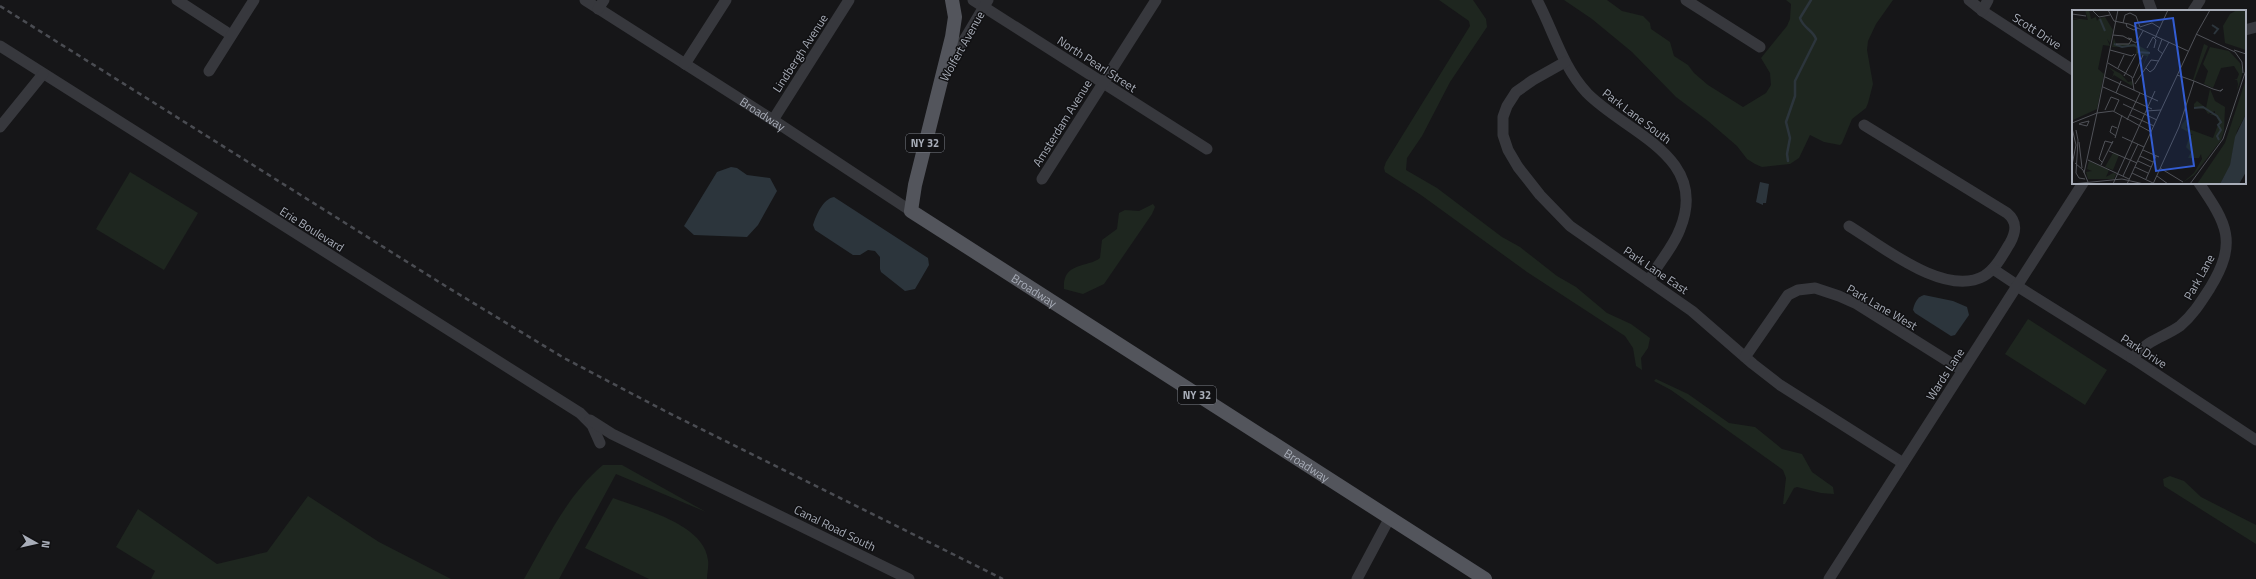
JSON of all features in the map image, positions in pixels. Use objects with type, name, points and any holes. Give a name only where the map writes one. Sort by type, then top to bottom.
[{"type":"main road","name":"NY 32","points":[[942,76],[955,22],[952,0]]},
{"type":"main road","name":"Wolfert Avenue","points":[[911,211],[915,185],[942,76]]},
{"type":"main road","name":"Broadway","points":[[911,211],[1389,519],[1485,579]]},
{"type":"street","points":[[177,0],[231,35]]},
{"type":"street","points":[[209,71],[254,0]]},
{"type":"street","name":"Broadway","points":[[585,0],[601,4],[685,64],[911,211]]},
{"type":"street","points":[[685,64],[726,0]]},
{"type":"street","name":"Lindbergh Avenue","points":[[773,120],[849,0]]},
{"type":"street","name":"North Pearl Street","points":[[973,0],[986,4],[1103,83],[1207,149]]},
{"type":"street","name":"Amsterdam Avenue","points":[[1042,179],[1156,0]]},
{"type":"street","name":"Park Lane South","points":[[1537,0],[1565,62],[1582,87],[1595,101],[1665,152],[1682,179],[1686,206],[1683,222],[1676,239],[1649,280]]},
{"type":"street","points":[[1686,0],[1760,47]]},
{"type":"street","name":"Scott Drive","points":[[1969,0],[1982,11],[2072,69]]},
{"type":"street","points":[[1982,11],[1988,0]]},
{"type":"street","points":[[2148,0],[2152,10]]},
{"type":"street","points":[[2194,10],[2200,0]]},
{"type":"street","name":"Wolfert Avenue","points":[[942,76],[986,4]]},
{"type":"street","points":[[2246,30],[2256,27]]},
{"type":"street","name":"Erie Boulevard","points":[[0,46],[580,413],[592,425],[600,443]]},
{"type":"street","name":"Park Lane East","points":[[1565,62],[1524,86],[1510,100],[1504,112],[1502,129],[1508,150],[1533,186],[1561,218],[1602,250],[1649,280],[1700,316],[1745,357],[1780,385],[1903,462]]},
{"type":"street","points":[[0,127],[43,74]]},
{"type":"street","points":[[1849,226],[1923,272],[1946,281],[1968,282],[1985,276],[1993,269],[2014,235],[2015,226],[2012,217],[1864,125]]},
{"type":"street","name":"Wards Lane","points":[[1829,579],[2082,184]]},
{"type":"street","name":"Park Lane","points":[[2132,358],[2149,343],[2167,335],[2190,316],[2205,296],[2222,266],[2226,251],[2225,229],[2218,210],[2200,184]]},
{"type":"street","name":"Park Drive","points":[[1993,269],[2256,440]]},
{"type":"street","name":"Park Lane West","points":[[1745,357],[1788,295],[1794,291],[1808,288],[1821,289],[1857,304],[1962,370]]},
{"type":"street","name":"Canal Road South","points":[[580,413],[612,434],[909,579]]},
{"type":"street","points":[[1357,579],[1389,519]]},
{"type":"shaded area","points":[[1439,0],[1473,0],[1486,19],[1487,27],[1450,82],[1422,136],[1407,158],[1406,170],[1437,188],[1502,237],[1520,247],[1557,276],[1576,287],[1607,313],[1631,324],[1650,338],[1648,348],[1641,358],[1642,370],[1636,366],[1633,348],[1625,336],[1527,272],[1421,195],[1385,172],[1384,168],[1386,162],[1470,26],[1469,21]]},
{"type":"shaded area","points":[[1564,0],[1607,0],[1622,11],[1643,16],[1650,23],[1651,29],[1670,42],[1674,56],[1688,65],[1694,73],[1708,85],[1743,107],[1766,93],[1771,85],[1770,73],[1761,58],[1787,26],[1790,19],[1791,4],[1786,0],[1893,0],[1876,24],[1868,41],[1867,50],[1873,84],[1868,103],[1866,108],[1852,119],[1842,143],[1840,145],[1824,142],[1810,135],[1799,158],[1790,164],[1762,167],[1747,159],[1737,146],[1708,121],[1676,97],[1632,52],[1592,19]]},
{"type":"shaded area","points":[[731,167],[737,168],[747,175],[770,178],[777,191],[758,225],[747,237],[694,235],[684,226],[717,172]]},
{"type":"shaded area","points":[[130,172],[198,213],[164,270],[96,229]]},
{"type":"shaded area","points":[[1760,182],[1769,184],[1766,203],[1763,203],[1763,205],[1756,202]]},
{"type":"shaded area","points":[[834,197],[928,258],[929,265],[915,289],[905,291],[881,272],[880,257],[875,251],[868,250],[860,255],[853,255],[815,230],[813,225],[820,208],[826,201]]},
{"type":"shaded area","points":[[1153,204],[1155,207],[1152,214],[1104,284],[1083,294],[1064,289],[1064,280],[1071,270],[1100,258],[1102,240],[1117,229],[1119,213],[1125,210],[1139,211]]},
{"type":"shaded area","points":[[1924,295],[1953,301],[1967,307],[1969,315],[1955,335],[1951,336],[1915,313],[1913,310],[1915,303],[1919,297]]},
{"type":"shaded area","points":[[2028,319],[2107,370],[2085,405],[2005,354]]},
{"type":"shaded area","points":[[1656,379],[1688,394],[1729,423],[1755,427],[1782,449],[1802,454],[1812,472],[1833,487],[1834,494],[1821,493],[1797,487],[1794,488],[1785,504],[1783,504],[1786,478],[1783,470],[1671,390],[1654,381]]},
{"type":"shaded area","points":[[603,465],[622,465],[706,512],[616,474],[559,579],[524,579],[569,503],[579,489]]},
{"type":"shaded area","points":[[2170,476],[2184,481],[2201,497],[2256,525],[2256,544],[2164,486],[2163,479]]},
{"type":"shaded area","points":[[308,496],[379,542],[451,579],[151,579],[155,571],[116,547],[138,509],[217,564],[267,552]]},
{"type":"shaded area","points":[[613,498],[670,520],[684,527],[696,537],[704,547],[708,560],[707,579],[649,579],[585,548]]},
{"type":"waterway","points":[[1788,161],[1787,154],[1790,138],[1786,122],[1795,96],[1795,81],[1816,39],[1813,33],[1803,24],[1800,18],[1811,0]]},
{"type":"railway","points":[[0,6],[447,287],[564,358],[665,411],[1003,579]]}]
